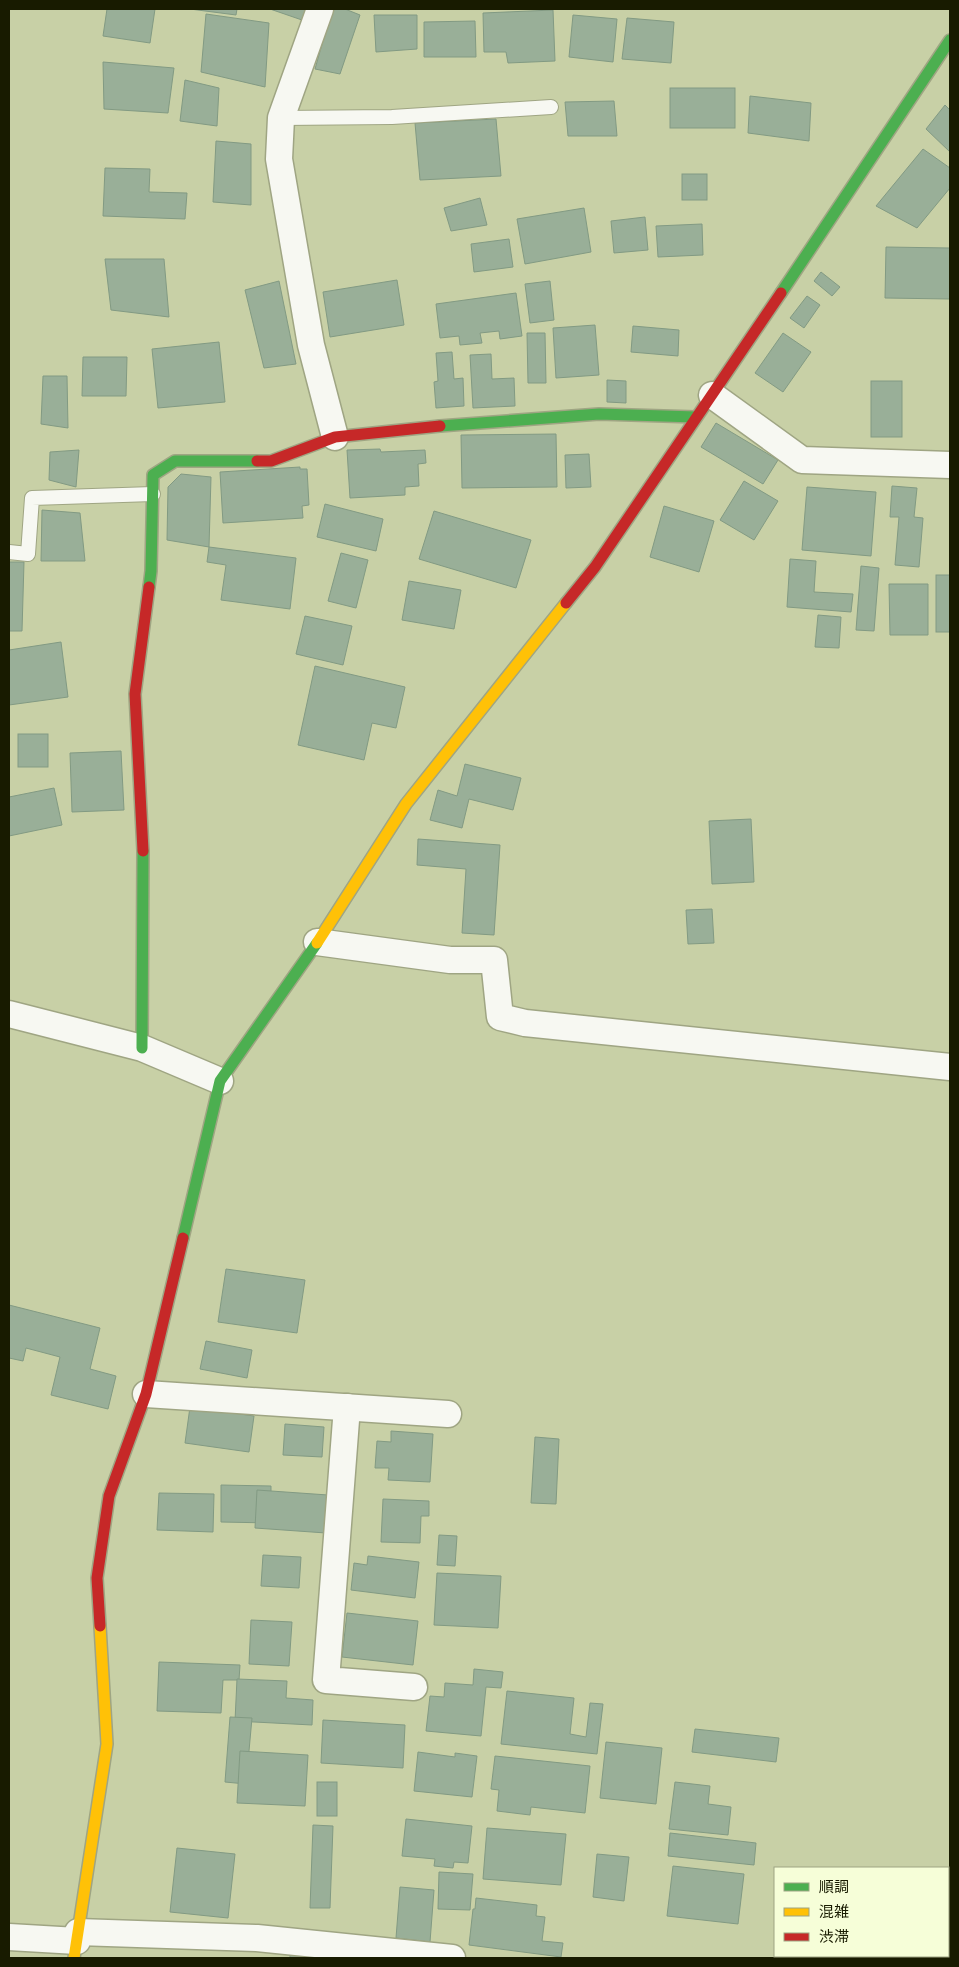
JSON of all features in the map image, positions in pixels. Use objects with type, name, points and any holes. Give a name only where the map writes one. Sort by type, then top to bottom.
[{"type":"street","points":[[320,9],[282,118],[279,159],[311,345],[335,437]]},
{"type":"street","points":[[76,1944],[107,1744],[97,1578],[109,1496],[146,1394],[220,1081],[317,942],[406,804],[595,567],[950,40]]},
{"type":"street","points":[[712,395],[802,460],[950,465]]},
{"type":"street","points":[[142,1048],[143,845],[135,694],[151,571],[153,475],[175,461],[271,461],[335,437],[448,424],[599,414],[696,417]]},
{"type":"street","points":[[317,942],[450,960],[494,960],[500,1018],[525,1023],[950,1067]]},
{"type":"street","points":[[9,1014],[142,1048],[220,1081]]},
{"type":"street","points":[[146,1394],[448,1414]]},
{"type":"street","points":[[347,1407],[326,1680],[414,1687]]},
{"type":"street","points":[[9,1937],[76,1944],[257,1938],[452,1958]]},
{"type":"lane","points":[[282,118],[392,117],[550,107]]},
{"type":"lane","points":[[9,552],[28,554],[32,498],[153,494]]},
{"type":"building","points":[[107,9],[155,9],[150,43],[103,36]]},
{"type":"building","points":[[190,9],[237,9],[236,15]]},
{"type":"building","points":[[270,9],[306,9],[302,20]]},
{"type":"building","points":[[332,9],[345,9],[360,15],[340,74],[315,69]]},
{"type":"building","points":[[553,10],[555,61],[508,63],[506,52],[484,52],[483,13]]},
{"type":"building","points":[[206,14],[269,23],[265,87],[201,72]]},
{"type":"building","points":[[374,15],[417,15],[417,49],[376,52]]},
{"type":"building","points":[[573,15],[617,19],[613,62],[569,57]]},
{"type":"building","points":[[627,18],[674,22],[671,63],[622,59]]},
{"type":"building","points":[[475,21],[476,57],[424,57],[424,22]]},
{"type":"building","points":[[103,62],[174,68],[168,113],[104,109]]},
{"type":"building","points":[[185,80],[219,88],[217,126],[180,121]]},
{"type":"building","points":[[670,88],[735,88],[735,128],[670,128]]},
{"type":"building","points":[[750,96],[811,103],[809,141],[748,133]]},
{"type":"building","points":[[614,101],[617,136],[568,136],[565,102]]},
{"type":"building","points":[[945,105],[950,110],[950,152],[926,129]]},
{"type":"building","points":[[496,119],[501,176],[420,180],[415,123]]},
{"type":"building","points":[[216,141],[251,144],[251,205],[213,202]]},
{"type":"building","points":[[923,149],[950,168],[950,188],[917,228],[876,206]]},
{"type":"building","points":[[105,168],[150,169],[149,192],[187,193],[185,219],[103,216]]},
{"type":"building","points":[[682,174],[707,174],[707,200],[682,200]]},
{"type":"building","points":[[480,198],[487,225],[451,231],[444,208]]},
{"type":"building","points":[[584,208],[591,252],[525,264],[517,219]]},
{"type":"building","points":[[645,217],[648,250],[614,253],[611,221]]},
{"type":"building","points":[[702,224],[703,255],[658,257],[656,226]]},
{"type":"building","points":[[509,239],[513,267],[474,272],[471,244]]},
{"type":"building","points":[[886,247],[950,248],[950,299],[885,298]]},
{"type":"building","points":[[105,259],[164,259],[169,317],[111,310]]},
{"type":"building","points":[[821,272],[840,287],[832,296],[814,281]]},
{"type":"building","points":[[397,280],[404,325],[330,337],[323,292]]},
{"type":"building","points":[[279,281],[296,364],[264,368],[245,290]]},
{"type":"building","points":[[550,281],[554,320],[530,323],[525,284]]},
{"type":"building","points":[[516,293],[522,336],[500,339],[499,331],[480,333],[482,343],[460,345],[459,336],[440,338],[436,304]]},
{"type":"building","points":[[807,296],[820,305],[804,328],[790,318]]},
{"type":"building","points":[[595,325],[599,375],[556,378],[553,328]]},
{"type":"building","points":[[633,326],[679,330],[678,356],[631,352]]},
{"type":"building","points":[[527,333],[545,333],[546,383],[528,383]]},
{"type":"building","points":[[783,333],[811,352],[783,392],[755,373]]},
{"type":"building","points":[[219,342],[225,402],[158,408],[152,349]]},
{"type":"building","points":[[452,352],[454,379],[463,378],[464,406],[436,408],[434,382],[438,381],[436,353]]},
{"type":"building","points":[[491,354],[492,379],[514,378],[515,406],[473,408],[470,355]]},
{"type":"building","points":[[83,357],[127,357],[126,396],[82,396]]},
{"type":"building","points":[[43,376],[67,376],[68,428],[41,424]]},
{"type":"building","points":[[607,380],[626,381],[626,403],[607,402]]},
{"type":"building","points":[[871,381],[902,381],[902,437],[871,437]]},
{"type":"building","points":[[716,423],[778,460],[763,484],[701,447]]},
{"type":"building","points":[[556,434],[557,487],[462,488],[461,435]]},
{"type":"building","points":[[380,449],[381,452],[425,450],[426,463],[418,464],[419,486],[405,487],[405,495],[350,498],[347,450]]},
{"type":"building","points":[[79,450],[76,487],[49,480],[50,452]]},
{"type":"building","points":[[589,454],[591,487],[566,488],[565,455]]},
{"type":"building","points":[[300,467],[300,469],[307,469],[309,505],[302,506],[303,518],[223,523],[220,472]]},
{"type":"building","points":[[181,474],[211,477],[209,547],[167,540],[168,487]]},
{"type":"building","points":[[744,481],[778,501],[754,540],[720,520]]},
{"type":"building","points":[[892,486],[917,488],[914,517],[923,518],[919,567],[895,565],[899,517],[890,517]]},
{"type":"building","points":[[807,487],[876,492],[871,556],[802,550]]},
{"type":"building","points":[[325,504],[383,519],[376,551],[317,537]]},
{"type":"building","points":[[664,506],[714,521],[699,572],[650,557]]},
{"type":"building","points":[[42,510],[80,513],[85,561],[41,561]]},
{"type":"building","points":[[434,511],[531,540],[516,588],[419,559]]},
{"type":"building","points":[[209,547],[296,558],[290,609],[221,600],[226,565],[207,562]]},
{"type":"building","points":[[341,553],[368,560],[356,608],[328,601]]},
{"type":"building","points":[[790,559],[816,561],[814,592],[853,594],[851,612],[787,607]]},
{"type":"building","points":[[9,562],[24,562],[22,631],[9,631]]},
{"type":"building","points":[[861,566],[879,568],[874,631],[856,630]]},
{"type":"building","points":[[936,575],[950,575],[950,632],[936,632]]},
{"type":"building","points":[[409,581],[461,590],[454,629],[402,620]]},
{"type":"building","points":[[889,584],[928,584],[928,635],[890,635]]},
{"type":"building","points":[[818,615],[841,617],[839,648],[815,647]]},
{"type":"building","points":[[305,616],[352,626],[343,665],[296,654]]},
{"type":"building","points":[[61,642],[68,697],[9,705],[9,650]]},
{"type":"building","points":[[315,666],[405,687],[396,728],[372,723],[364,760],[298,745]]},
{"type":"building","points":[[18,734],[48,734],[48,767],[18,767]]},
{"type":"building","points":[[121,751],[124,810],[72,812],[70,753]]},
{"type":"building","points":[[465,764],[521,778],[513,810],[469,799],[462,828],[430,820],[438,790],[457,796]]},
{"type":"building","points":[[54,788],[62,825],[9,836],[9,797]]},
{"type":"building","points":[[751,819],[754,882],[712,884],[709,821]]},
{"type":"building","points":[[418,839],[500,845],[494,935],[462,933],[466,869],[417,865]]},
{"type":"building","points":[[712,909],[714,943],[688,944],[686,910]]},
{"type":"building","points":[[226,1269],[305,1280],[297,1333],[218,1322]]},
{"type":"building","points":[[9,1305],[100,1328],[90,1369],[116,1376],[108,1409],[51,1395],[60,1357],[26,1348],[23,1361],[9,1358]]},
{"type":"building","points":[[206,1341],[252,1350],[247,1378],[200,1369]]},
{"type":"building","points":[[190,1407],[254,1416],[249,1452],[185,1443]]},
{"type":"building","points":[[285,1424],[324,1427],[322,1457],[283,1455]]},
{"type":"building","points":[[391,1431],[433,1434],[430,1482],[388,1480],[389,1468],[375,1468],[377,1441],[391,1442]]},
{"type":"building","points":[[535,1437],[559,1439],[556,1504],[531,1503]]},
{"type":"building","points":[[221,1485],[271,1486],[271,1523],[221,1522]]},
{"type":"building","points":[[257,1490],[328,1495],[326,1533],[255,1528]]},
{"type":"building","points":[[159,1493],[214,1494],[213,1532],[157,1530]]},
{"type":"building","points":[[383,1499],[429,1501],[429,1516],[421,1516],[420,1543],[381,1542]]},
{"type":"building","points":[[439,1535],[457,1536],[455,1566],[437,1565]]},
{"type":"building","points":[[263,1555],[301,1557],[299,1588],[261,1586]]},
{"type":"building","points":[[368,1556],[419,1562],[415,1598],[351,1590],[354,1563],[367,1565]]},
{"type":"building","points":[[437,1573],[501,1576],[498,1628],[434,1625]]},
{"type":"building","points":[[347,1613],[418,1621],[413,1665],[342,1657]]},
{"type":"building","points":[[251,1620],[292,1622],[289,1666],[249,1664]]},
{"type":"building","points":[[159,1662],[240,1665],[239,1680],[223,1680],[221,1713],[157,1711]]},
{"type":"building","points":[[474,1669],[503,1672],[501,1688],[486,1687],[481,1736],[426,1731],[430,1696],[444,1697],[445,1683],[473,1685]]},
{"type":"building","points":[[237,1679],[287,1681],[286,1698],[313,1700],[312,1725],[235,1721]]},
{"type":"building","points":[[507,1691],[574,1698],[570,1734],[586,1737],[590,1703],[603,1704],[597,1754],[501,1744]]},
{"type":"building","points":[[230,1717],[252,1718],[246,1784],[225,1782]]},
{"type":"building","points":[[323,1720],[405,1725],[403,1768],[321,1763]]},
{"type":"building","points":[[695,1729],[779,1738],[776,1762],[692,1752]]},
{"type":"building","points":[[606,1742],[662,1748],[656,1804],[600,1798]]},
{"type":"building","points":[[240,1751],[308,1755],[305,1806],[237,1803]]},
{"type":"building","points":[[418,1752],[455,1757],[455,1753],[477,1756],[472,1797],[414,1791]]},
{"type":"building","points":[[495,1756],[590,1766],[585,1813],[531,1807],[530,1815],[497,1811],[499,1790],[491,1789]]},
{"type":"building","points":[[317,1782],[337,1782],[337,1816],[317,1816]]},
{"type":"building","points":[[675,1782],[710,1786],[708,1804],[731,1807],[728,1835],[669,1829]]},
{"type":"building","points":[[406,1819],[472,1826],[468,1863],[454,1862],[453,1868],[434,1866],[435,1859],[402,1856]]},
{"type":"building","points":[[313,1825],[333,1826],[330,1908],[310,1908]]},
{"type":"building","points":[[487,1828],[566,1834],[561,1885],[483,1879]]},
{"type":"building","points":[[670,1833],[756,1843],[754,1865],[668,1856]]},
{"type":"building","points":[[177,1848],[235,1854],[228,1918],[170,1912]]},
{"type":"building","points":[[597,1854],[629,1857],[624,1901],[593,1897]]},
{"type":"building","points":[[673,1866],[744,1874],[738,1924],[667,1916]]},
{"type":"building","points":[[439,1872],[473,1874],[470,1910],[438,1909]]},
{"type":"building","points":[[400,1887],[434,1890],[430,1942],[396,1938]]},
{"type":"building","points":[[476,1898],[537,1905],[536,1916],[545,1917],[542,1941],[563,1943],[561,1957],[469,1945]]},
{"type":"building","points":[[290,1955],[322,1956],[321,1958],[290,1958]]},
{"type":"traffic: fast","points":[[781,293],[950,40]]},
{"type":"traffic: fast","points":[[440,426],[599,414],[696,417]]},
{"type":"traffic: fast","points":[[149,587],[153,475],[175,461],[257,461]]},
{"type":"traffic: fast","points":[[142,1048],[143,851]]},
{"type":"traffic: fast","points":[[183,1238],[220,1081],[317,943]]},
{"type":"traffic: slow","points":[[317,943],[406,804],[566,603]]},
{"type":"traffic: slow","points":[[74,1958],[107,1744],[100,1626]]},
{"type":"traffic: jam","points":[[566,603],[595,567],[781,293]]},
{"type":"traffic: jam","points":[[257,461],[271,461],[335,437],[440,426]]},
{"type":"traffic: jam","points":[[143,851],[135,694],[149,587]]},
{"type":"traffic: jam","points":[[100,1626],[97,1578],[109,1496],[146,1394],[183,1238]]}]
